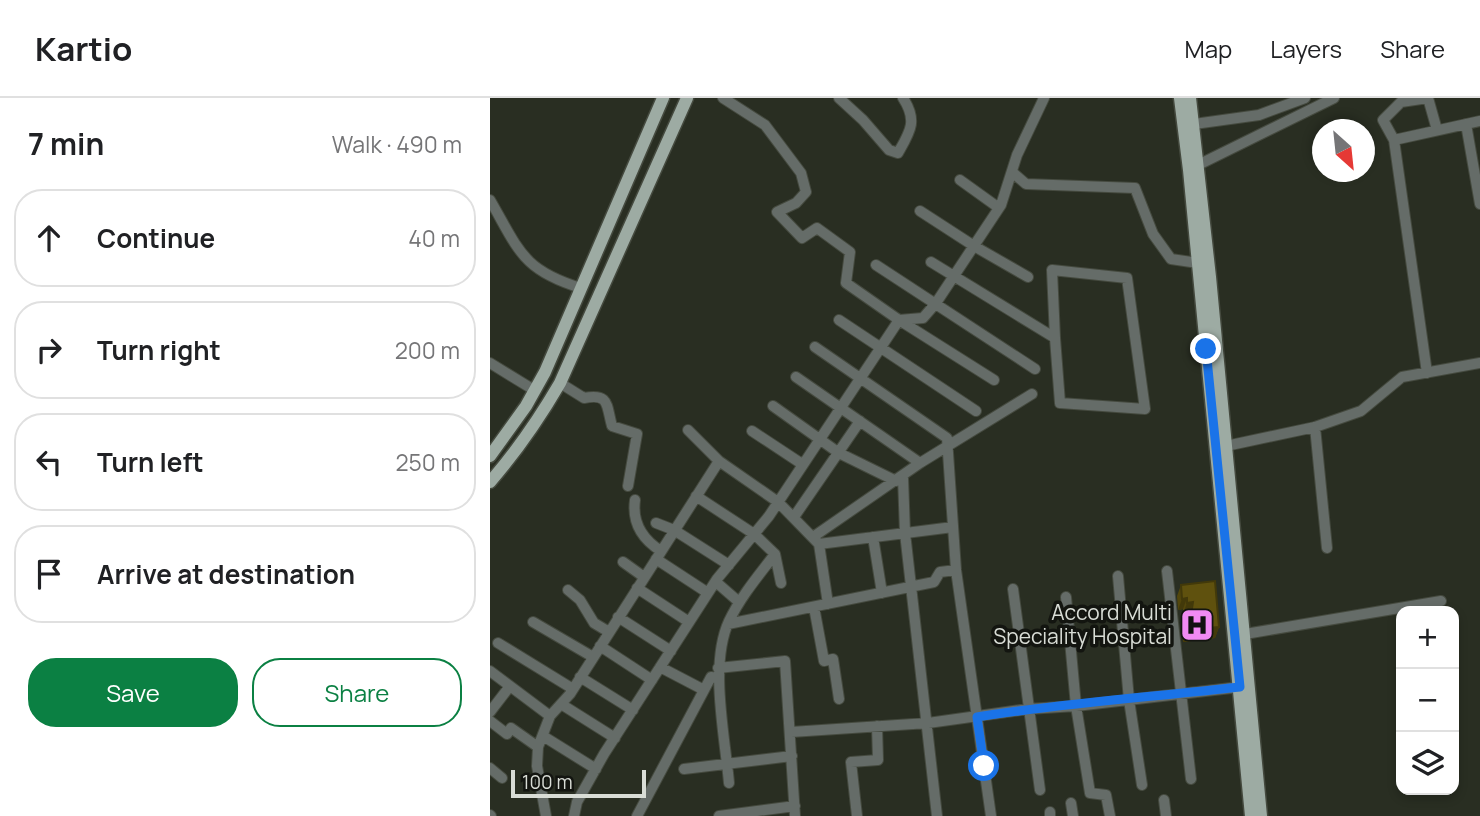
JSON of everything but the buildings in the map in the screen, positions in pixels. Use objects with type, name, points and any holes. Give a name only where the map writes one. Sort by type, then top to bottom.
[{"type":"main road","points":[[490,456],[508,433],[545,372],[663,98]]},
{"type":"main road","points":[[490,482],[528,435],[560,383],[687,98]]},
{"type":"main road","points":[[1180,98],[1198,165],[1261,816]]},
{"type":"main road","points":[[1190,98],[1188,125],[1198,264],[1251,816]]},
{"type":"street","points":[[723,98],[765,125],[801,173],[806,192],[796,203],[777,212],[802,238],[817,228],[850,252],[846,283],[994,380]]},
{"type":"street","points":[[839,98],[863,120],[888,150],[898,153],[912,129],[911,110],[904,98]]},
{"type":"street","points":[[899,320],[923,318],[954,277],[999,208],[1017,155],[1044,98]]},
{"type":"street","points":[[1188,125],[1259,115],[1305,98]]},
{"type":"street","points":[[1198,165],[1335,98]]},
{"type":"street","points":[[1427,373],[1394,140],[1383,120],[1401,102],[1428,98],[1437,130]]},
{"type":"street","points":[[1394,140],[1480,121]]},
{"type":"street","points":[[1466,124],[1480,204]]},
{"type":"street","points":[[1012,172],[1026,184],[1135,188],[1153,234],[1171,258],[1198,264]]},
{"type":"street","points":[[960,180],[999,208]]},
{"type":"street","points":[[490,200],[521,255],[537,270],[581,288]]},
{"type":"street","points":[[920,211],[1028,277]]},
{"type":"street","points":[[931,262],[1055,338]]},
{"type":"street","points":[[876,265],[1035,369]]},
{"type":"street","points":[[1052,270],[1127,278],[1145,409],[1060,403],[1055,338],[1052,270]]},
{"type":"street","points":[[839,320],[976,411]]},
{"type":"street","points":[[574,816],[577,802],[596,769],[708,593],[778,502],[899,320]]},
{"type":"street","points":[[815,347],[947,438],[956,569],[990,816]]},
{"type":"street","points":[[490,363],[534,390]]},
{"type":"street","points":[[1226,446],[1315,427],[1361,411],[1402,377],[1480,363]]},
{"type":"street","points":[[796,377],[920,463]]},
{"type":"street","points":[[560,383],[584,398],[603,397],[612,426],[637,434],[628,486]]},
{"type":"street","points":[[816,540],[920,463],[1032,394]]},
{"type":"street","points":[[773,406],[839,453],[899,479]]},
{"type":"street","points":[[794,517],[860,421]]},
{"type":"street","points":[[1315,427],[1327,548]]},
{"type":"street","points":[[688,430],[719,461],[778,502],[816,540],[828,604]]},
{"type":"street","points":[[752,431],[802,464]]},
{"type":"street","points":[[545,816],[537,766],[538,747],[550,716],[573,689],[719,461]]},
{"type":"street","points":[[899,479],[937,816]]},
{"type":"street","points":[[696,496],[754,534],[775,554],[781,583]]},
{"type":"street","points":[[635,500],[633,514],[646,542],[658,555],[708,593]]},
{"type":"street","points":[[656,523],[674,530],[729,565]]},
{"type":"street","points":[[816,540],[873,537],[953,527]]},
{"type":"street","points":[[873,537],[882,593]]},
{"type":"street","points":[[729,783],[719,673],[728,624],[739,602],[775,554]]},
{"type":"street","points":[[623,562],[644,577]]},
{"type":"street","points":[[728,624],[934,582],[940,572],[956,569]]},
{"type":"street","points":[[1167,571],[1191,779]]},
{"type":"street","points":[[1118,576],[1129,700],[1142,785]]},
{"type":"street","points":[[716,582],[739,602]]},
{"type":"street","points":[[637,588],[690,622]]},
{"type":"street","points":[[1013,589],[1040,790]]},
{"type":"street","points":[[568,590],[580,600],[594,623],[609,632]]},
{"type":"street","points":[[1066,597],[1076,706],[1090,793],[1106,795],[1110,816]]},
{"type":"street","points":[[1245,635],[1441,601]]},
{"type":"street","points":[[814,607],[824,661],[833,659],[839,699]]},
{"type":"street","points":[[618,617],[671,650]]},
{"type":"street","points":[[533,622],[593,657]]},
{"type":"street","points":[[498,643],[573,689]]},
{"type":"street","points":[[600,646],[652,680]]},
{"type":"street","points":[[637,816],[711,677],[719,673],[785,662],[795,811],[719,816]]},
{"type":"street","points":[[660,667],[704,690]]},
{"type":"street","points":[[490,671],[550,716]]},
{"type":"street","points":[[580,677],[633,710]]},
{"type":"street","points":[[490,712],[510,685]]},
{"type":"street","points":[[791,732],[928,723],[1028,709],[1240,687]]},
{"type":"street","points":[[561,704],[615,738]]},
{"type":"street","points":[[490,722],[507,734],[510,728],[538,747]]},
{"type":"street","points":[[857,816],[851,762],[878,760],[877,726]]},
{"type":"street","points":[[542,736],[596,769]]},
{"type":"street","points":[[684,769],[792,756]]},
{"type":"street","points":[[490,768],[502,778]]},
{"type":"street","points":[[1164,800],[1166,816]]},
{"type":"street","points":[[1071,803],[1073,816]]},
{"type":"place","name":"Accord Multi Speciality Hospital","points":[[1197,625]]},
{"type":"route","points":[[984,766],[977,717],[1028,709],[1240,687],[1206,349]]}]
